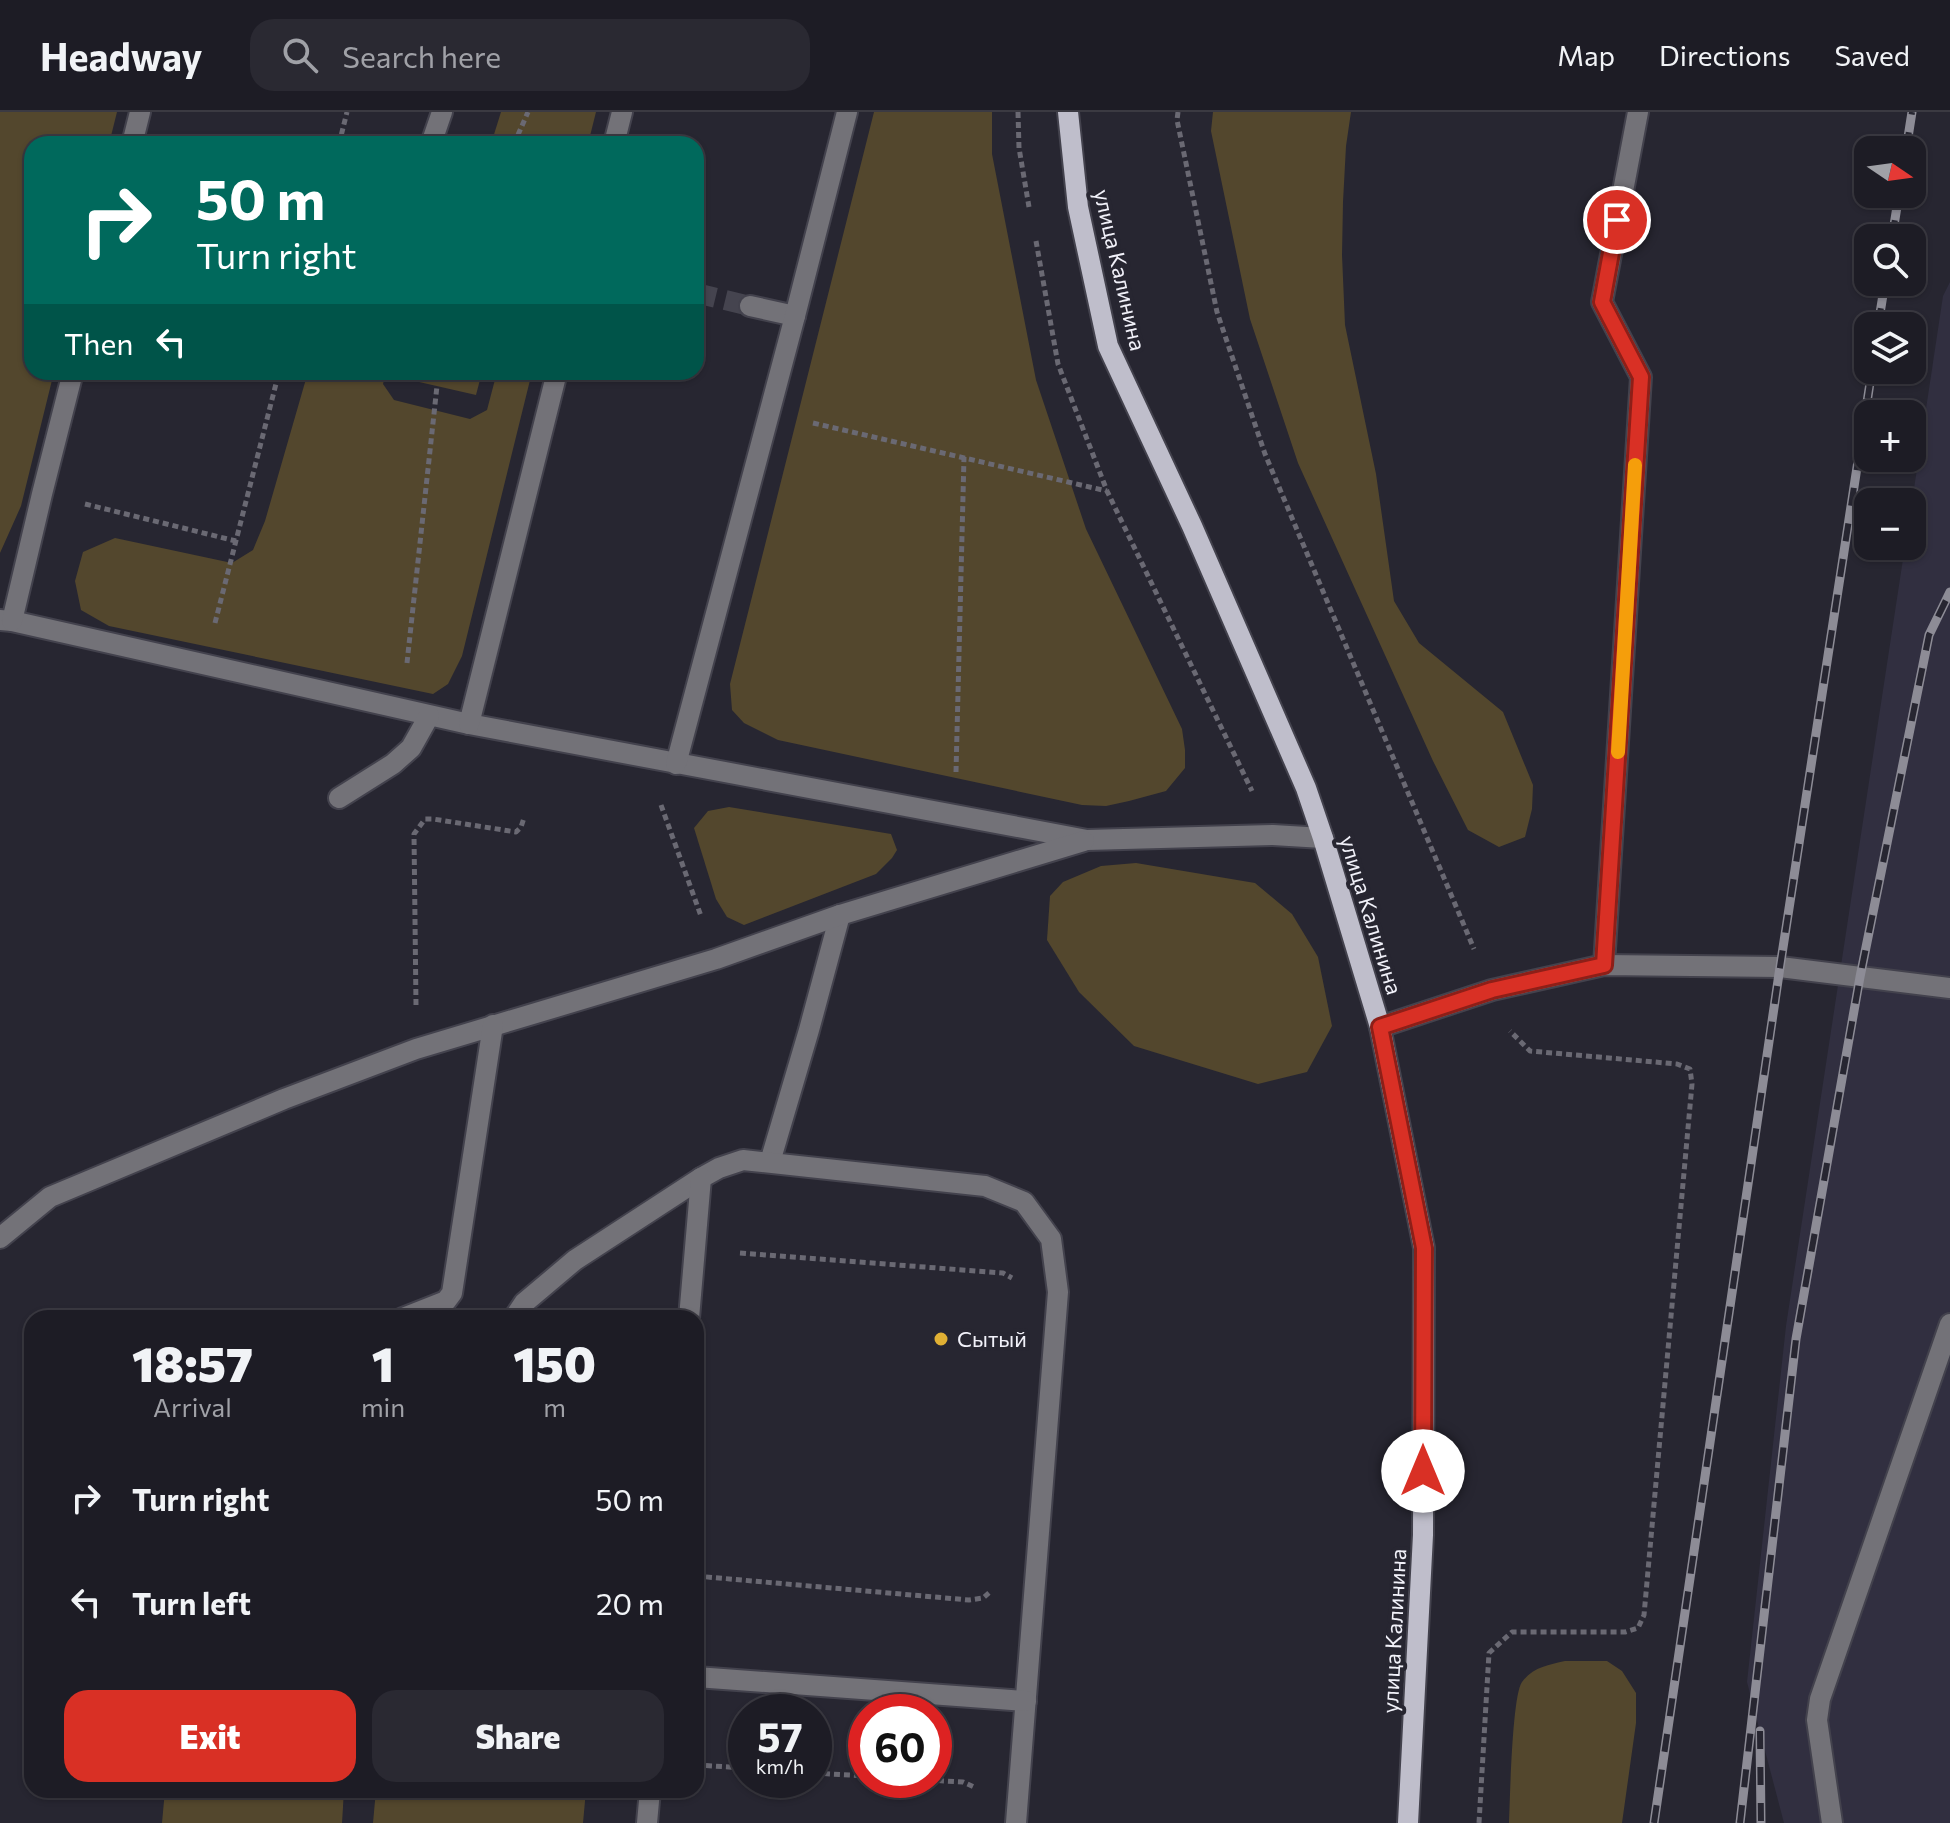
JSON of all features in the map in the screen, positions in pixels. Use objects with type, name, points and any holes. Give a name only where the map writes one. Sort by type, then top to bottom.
[{"type":"main road","name":"улица Калинина","points":[[1068,112],[1078,207],[1108,346],[1192,526],[1306,788],[1380,1027],[1424,1248],[1423,1535],[1408,1823]]},
{"type":"street","points":[[134,136],[140,112]]},
{"type":"street","points":[[434,136],[442,112]]},
{"type":"street","points":[[616,136],[622,112]]},
{"type":"street","points":[[676,764],[847,112]]},
{"type":"street","points":[[1604,965],[1641,377],[1602,302],[1638,112]]},
{"type":"street","points":[[750,306],[795,316]]},
{"type":"street","points":[[71,380],[6,621],[429,716],[1087,840],[1273,835],[1323,838]]},
{"type":"street","points":[[469,724],[555,380]]},
{"type":"street","points":[[339,798],[393,764],[411,748],[429,716]]},
{"type":"street","points":[[0,1238],[50,1197],[284,1099],[416,1049],[716,959],[840,915],[1087,840]]},
{"type":"street","points":[[770,1162],[840,915]]},
{"type":"street","points":[[1380,1027],[1492,990],[1604,965],[1780,967],[1950,988]]},
{"type":"street","points":[[423,1310],[446,1301],[452,1293],[493,1025]]},
{"type":"street","points":[[519,1310],[575,1260],[701,1178],[743,1160],[985,1186],[1024,1202],[1051,1239],[1058,1292],[1016,1823]]},
{"type":"street","points":[[690,1310],[701,1178]]},
{"type":"street","points":[[1832,1823],[1817,1720],[1820,1699],[1950,1324]]},
{"type":"street","points":[[704,1678],[1026,1701]]},
{"type":"street","points":[[647,1823],[649,1798]]},
{"type":"path","points":[[341,136],[347,112]]},
{"type":"path","points":[[518,136],[528,112]]},
{"type":"path","points":[[204,666],[277,380]]},
{"type":"path","points":[[402,710],[437,386]]},
{"type":"path","points":[[770,412],[1107,491]]},
{"type":"path","points":[[955,816],[964,457]]},
{"type":"path","points":[[42,494],[236,541]]},
{"type":"path","points":[[659,800],[716,959]]},
{"type":"path","points":[[416,1049],[414,834],[425,819],[516,832],[524,818]]},
{"type":"path","points":[[695,1249],[1003,1273],[1018,1281]]},
{"type":"path","points":[[704,1577],[969,1600],[983,1598],[993,1588]]},
{"type":"path","points":[[704,1765],[728,1767]]},
{"type":"path","points":[[952,1781],[979,1789]]},
{"type":"shaded area","points":[[0,112],[117,112],[111,136],[24,136],[24,380],[52,380],[21,506],[0,553]]},
{"type":"shaded area","points":[[501,112],[596,112],[590,136],[494,136]]},
{"type":"shaded area","points":[[874,112],[992,112],[992,154],[1036,380],[1086,529],[1182,729],[1185,768],[1166,791],[1106,806],[1082,805],[778,740],[744,723],[732,710],[730,684]]},
{"type":"shaded area","points":[[1213,112],[1351,112],[1343,202],[1345,325],[1376,474],[1394,601],[1419,643],[1503,712],[1533,785],[1532,809],[1525,837],[1499,847],[1468,830],[1433,761],[1298,463],[1250,319],[1211,131]]},
{"type":"shaded area","points":[[1950,282],[1950,1823],[1784,1823],[1747,1682],[1786,1326],[1903,560],[1926,560],[1926,488],[1914,488],[1917,472],[1926,472],[1926,409],[1943,296]]},
{"type":"shaded area","points":[[306,380],[384,380],[383,384],[394,400],[470,419],[487,410],[495,380],[530,380],[462,656],[448,684],[433,694],[109,626],[81,610],[75,581],[83,552],[115,538],[232,563],[253,550],[265,521]]},
{"type":"shaded area","points":[[410,380],[480,380],[476,395]]},
{"type":"shaded area","points":[[729,807],[891,834],[897,850],[876,874],[744,925],[727,917],[716,899],[694,828],[708,811]]},
{"type":"shaded area","points":[[1136,863],[1255,883],[1292,914],[1318,957],[1332,1026],[1307,1072],[1258,1084],[1134,1046],[1079,992],[1047,940],[1050,896],[1063,882],[1101,866]]},
{"type":"shaded area","points":[[1565,1661],[1607,1661],[1622,1671],[1636,1693],[1636,1723],[1622,1823],[1509,1823],[1512,1749],[1522,1682],[1541,1667]]},
{"type":"shaded area","points":[[164,1798],[344,1798],[342,1823],[162,1823]]},
{"type":"shaded area","points":[[375,1798],[585,1798],[583,1823],[373,1823]]},
{"type":"tunnel","points":[[704,295],[750,306]]},
{"type":"railway","points":[[1908,136],[1912,112]]},
{"type":"railway","points":[[1894,224],[1897,208]]},
{"type":"railway","points":[[1880,312],[1883,296]]},
{"type":"railway","points":[[1654,1823],[1870,384]]},
{"type":"railway","points":[[1740,1823],[1796,1339],[1860,977],[1929,635],[1950,592]]},
{"type":"railway","points":[[1760,1731],[1761,1823]]},
{"type":"slow traffic","points":[[1618,752],[1635,465]]},
{"type":"place","name":"Сытый","points":[[941,1339]]},
{"type":"route","points":[[1423,1471],[1424,1248],[1380,1027],[1492,990],[1604,965],[1641,377],[1602,302],[1617,220]]}]
